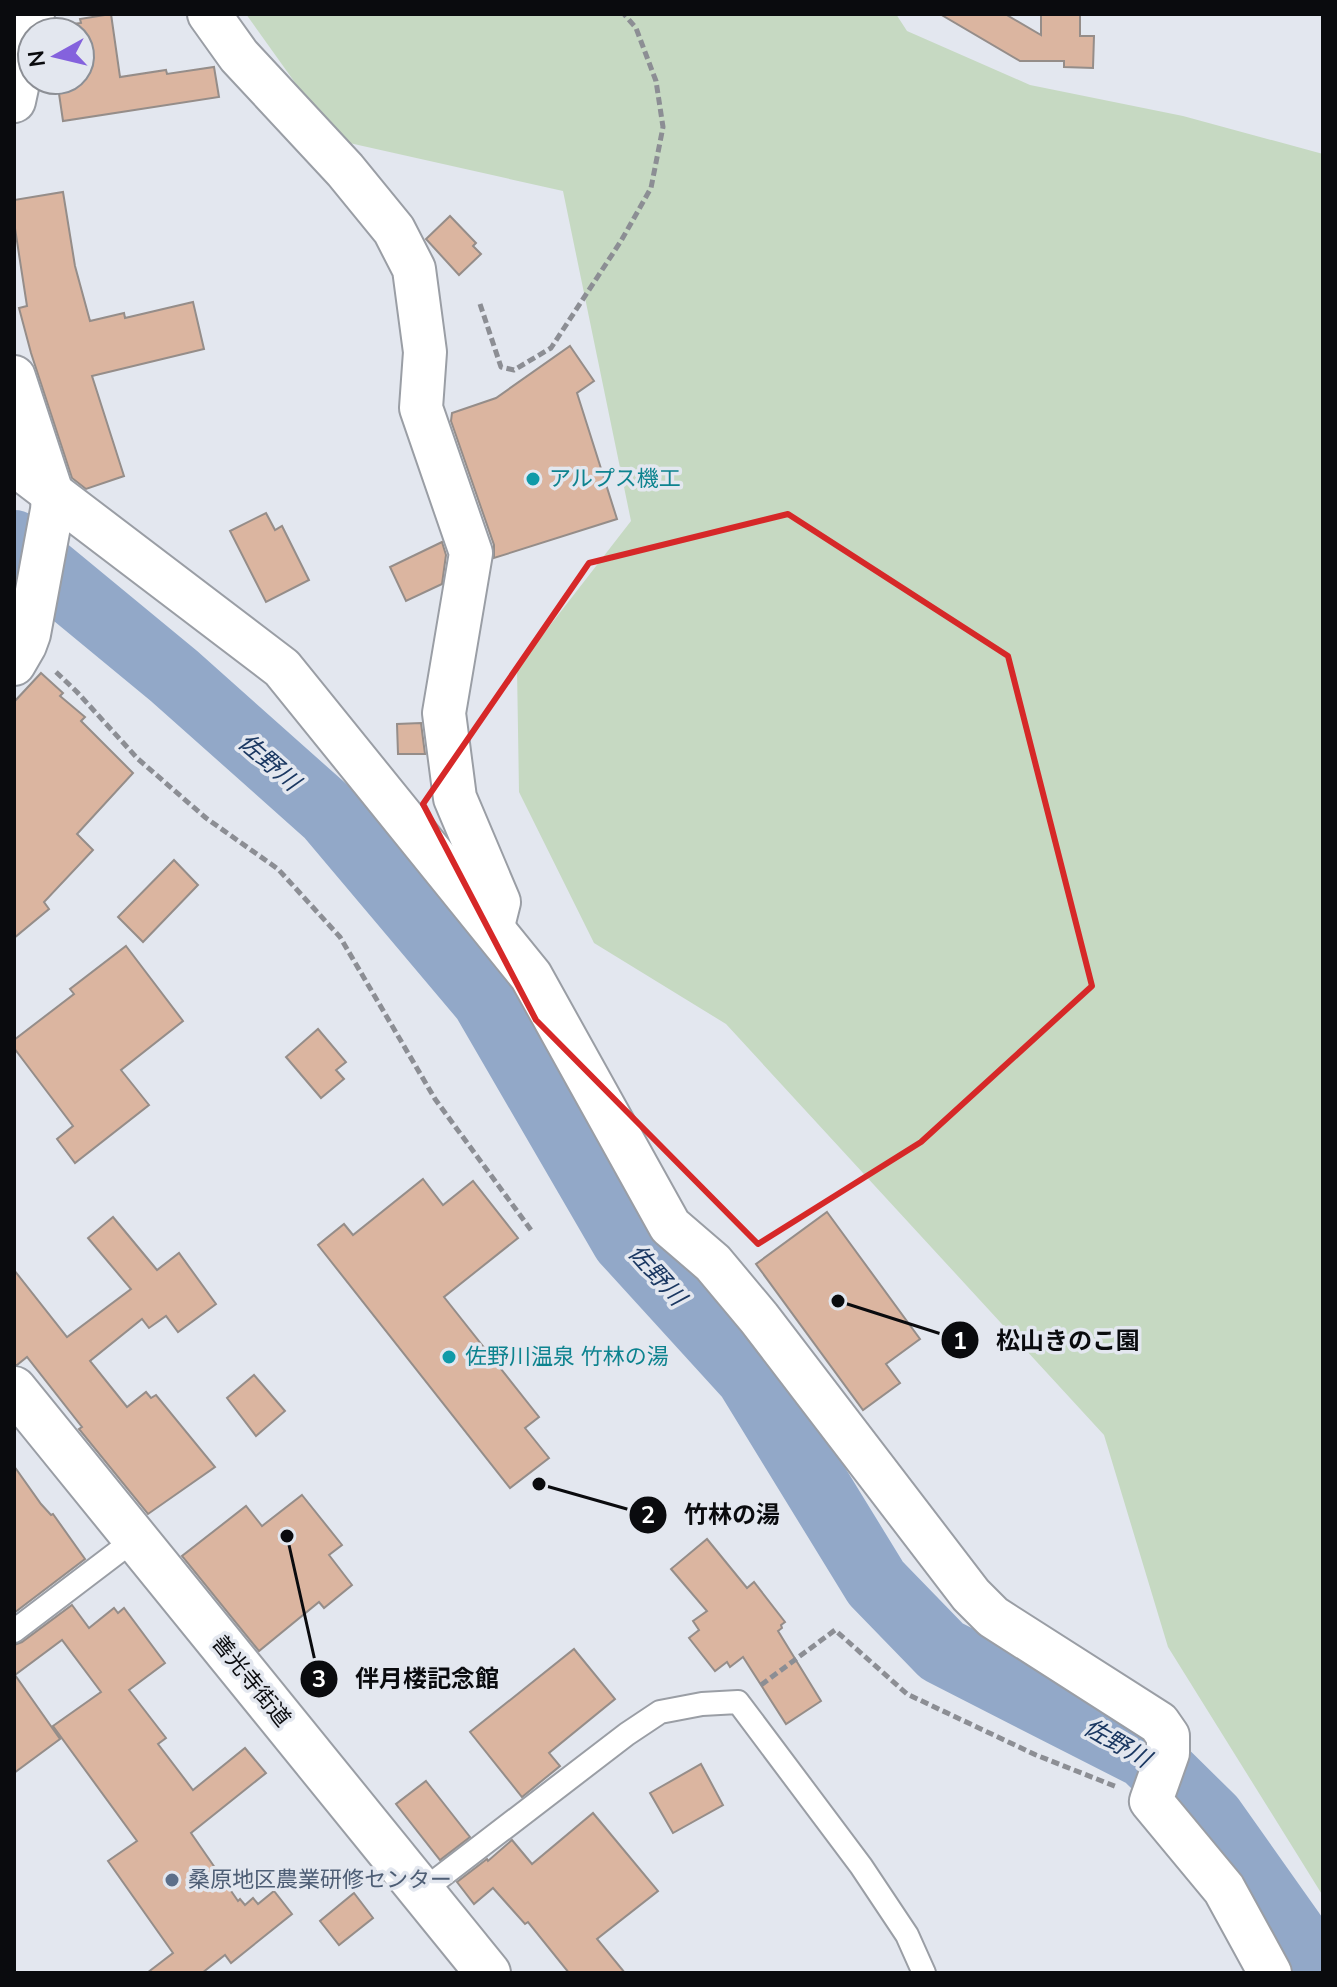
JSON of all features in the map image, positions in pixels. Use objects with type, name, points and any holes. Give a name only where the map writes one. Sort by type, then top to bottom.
[{"type":"street","points":[[14,101],[33,14]]},
{"type":"street","points":[[209,14],[239,56],[345,170],[394,230],[414,269],[425,352],[421,408],[471,553],[444,713],[455,798],[499,902],[493,928]]},
{"type":"street","points":[[14,377],[53,503],[21,645]]},
{"type":"street","points":[[14,464],[53,503],[282,668],[531,976],[670,1226],[713,1263],[759,1318],[971,1595],[993,1617],[1159,1723],[1168,1736],[1168,1753],[1151,1801],[1224,1889],[1270,1973]]},
{"type":"street","name":"善光寺街道","points":[[14,1389],[488,1973]]},
{"type":"lane","points":[[14,1631],[135,1539]]},
{"type":"lane","points":[[421,1892],[660,1712],[702,1704],[738,1702],[861,1866],[907,1935],[924,1973]]},
{"type":"path","points":[[480,304],[501,367],[514,370],[551,348],[621,241],[651,188],[663,127],[656,81],[636,28],[624,14]]},
{"type":"path","points":[[21,645],[77,692],[138,759],[206,818],[278,869],[340,937],[435,1099],[531,1230]]},
{"type":"path","points":[[738,1702],[835,1630],[907,1694],[1036,1755],[1151,1801]]},
{"type":"highlighted area","points":[[788,514],[1008,656],[1092,986],[921,1142],[758,1244],[536,1020],[423,804],[589,563]]},
{"type":"green space","points":[[246,14],[896,14],[907,31],[1030,85],[1183,116],[1323,154],[1323,1896],[1168,1647],[1104,1435],[726,1024],[594,943],[519,792],[517,668],[631,521],[563,191],[336,140]]},
{"type":"building","points":[[111,14],[120,77],[214,67],[219,97],[63,121],[59,96],[96,96],[96,16]]},
{"type":"building","points":[[940,14],[1005,14],[1041,35],[1041,14],[1080,14],[1080,36],[1094,36],[1093,68],[1064,67],[1064,61],[1020,61]]},
{"type":"building","points":[[63,192],[75,266],[90,321],[124,313],[125,318],[193,302],[204,349],[92,376],[124,476],[86,489],[72,478],[19,308],[27,306],[14,222],[14,200]]},
{"type":"building","points":[[450,216],[476,243],[473,246],[481,254],[459,275],[426,239]]},
{"type":"building","name":"アルプス機工","points":[[570,346],[594,381],[577,393],[617,519],[494,558],[494,545],[451,421],[452,413],[496,398]]},
{"type":"building","points":[[266,513],[275,530],[282,526],[309,580],[266,602],[230,531]]},
{"type":"building","points":[[442,542],[446,555],[442,584],[406,601],[390,567]]},
{"type":"building","points":[[41,673],[63,693],[60,696],[85,717],[81,721],[133,773],[77,834],[93,850],[44,902],[49,909],[14,938],[14,702]]},
{"type":"building","points":[[421,723],[425,754],[398,754],[397,724]]},
{"type":"building","points":[[174,860],[198,885],[143,942],[118,917]]},
{"type":"building","points":[[126,946],[183,1021],[121,1070],[149,1105],[75,1163],[57,1139],[73,1126],[14,1048],[14,1040],[74,994],[70,989]]},
{"type":"building","points":[[318,1029],[346,1062],[336,1070],[344,1079],[321,1098],[286,1057]]},
{"type":"building","name":"佐野川温泉 竹林の湯","points":[[423,1179],[443,1205],[473,1181],[518,1238],[444,1297],[539,1417],[525,1428],[549,1458],[510,1488],[318,1245],[344,1224],[353,1235]]},
{"type":"building","points":[[827,1212],[920,1339],[886,1364],[900,1383],[863,1410],[756,1264]]},
{"type":"building","points":[[113,1217],[157,1270],[179,1253],[216,1304],[178,1332],[166,1316],[149,1328],[142,1319],[90,1361],[127,1407],[146,1392],[151,1398],[156,1395],[215,1467],[148,1514],[79,1429],[82,1427],[27,1357],[14,1365],[14,1270],[67,1337],[131,1289],[88,1238]]},
{"type":"building","points":[[254,1375],[285,1411],[256,1436],[227,1398]]},
{"type":"building","points":[[14,1466],[85,1559],[14,1613]]},
{"type":"building","points":[[302,1495],[342,1545],[329,1555],[352,1585],[324,1608],[319,1602],[259,1651],[182,1556],[246,1506],[262,1526]]},
{"type":"building","points":[[707,1539],[747,1588],[754,1582],[785,1622],[778,1631],[821,1701],[786,1724],[743,1657],[730,1667],[727,1662],[715,1671],[689,1638],[699,1630],[693,1621],[707,1611],[671,1569]]},
{"type":"building","points":[[72,1605],[89,1628],[114,1608],[118,1613],[124,1608],[165,1663],[129,1690],[166,1738],[158,1744],[193,1790],[245,1748],[266,1773],[191,1833],[238,1901],[240,1899],[245,1905],[253,1898],[258,1904],[274,1891],[292,1914],[231,1963],[225,1955],[202,1973],[147,1973],[173,1953],[108,1861],[137,1841],[53,1726],[101,1692],[62,1640],[15,1675],[60,1739],[14,1773],[14,1645]]},
{"type":"building","points":[[574,1649],[615,1699],[549,1753],[560,1766],[522,1797],[470,1732]]},
{"type":"building","points":[[701,1764],[723,1805],[673,1833],[650,1793]]},
{"type":"building","points":[[426,1781],[470,1837],[440,1860],[396,1804]]},
{"type":"building","points":[[593,1813],[658,1891],[597,1939],[625,1973],[569,1973],[528,1922],[525,1924],[493,1888],[474,1904],[457,1882],[512,1840],[532,1864]]},
{"type":"building","points":[[354,1893],[373,1918],[339,1945],[320,1921]]},
{"type":"waterway","name":"佐野川","points":[[14,544],[174,676],[329,814],[485,999],[625,1240],[749,1376],[876,1583],[942,1651],[1146,1755],[1211,1819],[1320,1973]]},
{"type":"place","name":"アルプス機工","points":[[533,479]]},
{"type":"place","name":"松山きのこ園","points":[[838,1301]]},
{"type":"place","name":"佐野川温泉 竹林の湯","points":[[449,1357]]},
{"type":"place","name":"竹林の湯","points":[[539,1484]]},
{"type":"place","name":"伴月楼記念館","points":[[287,1536]]},
{"type":"place","name":"桑原地区農業研修センター","points":[[172,1880]]}]
